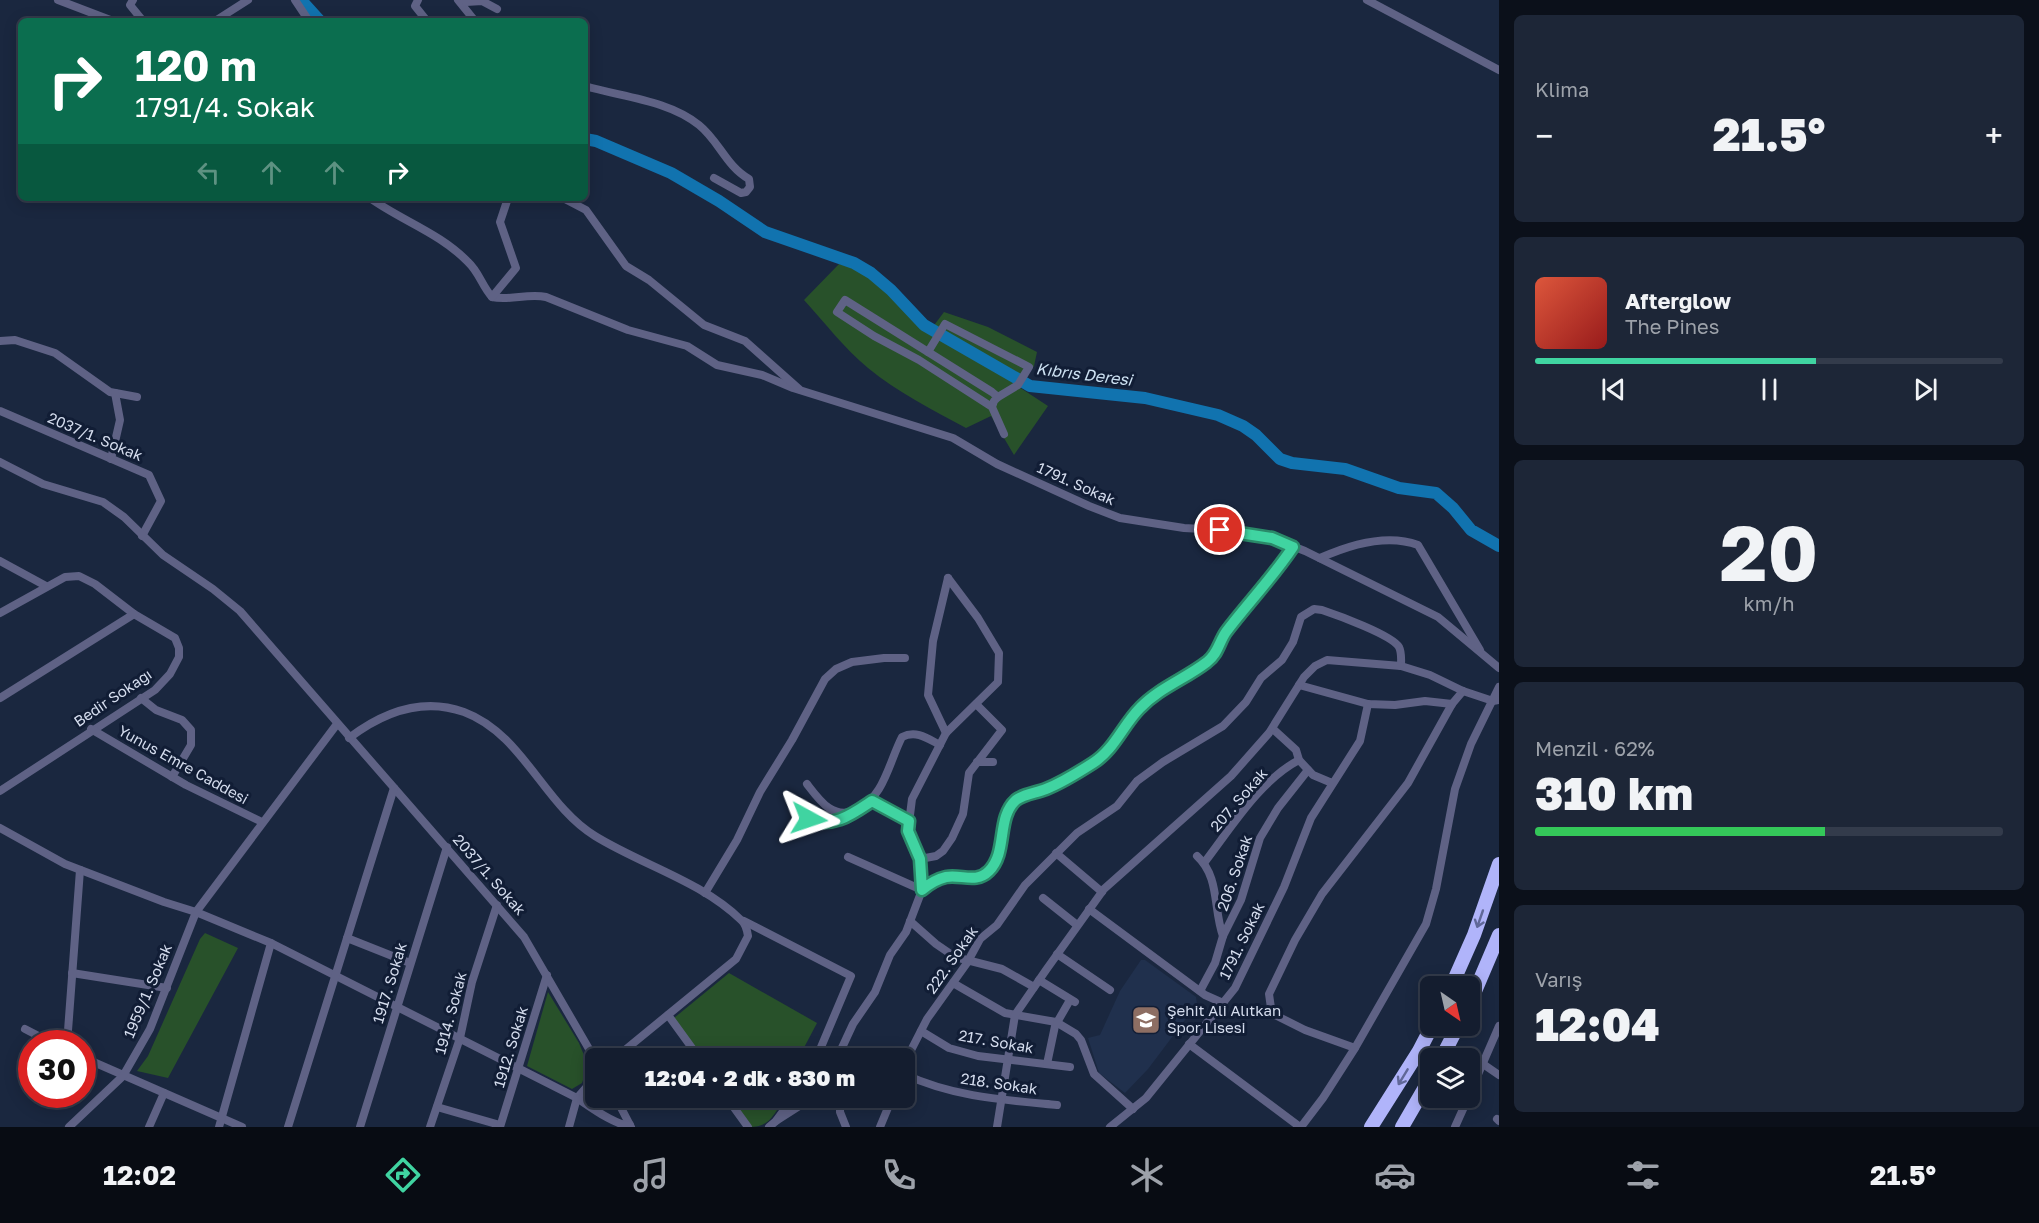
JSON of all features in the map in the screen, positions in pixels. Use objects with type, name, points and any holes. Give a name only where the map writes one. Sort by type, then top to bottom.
[{"type":"highway","points":[[1456,976],[1474,935],[1499,864]]},
{"type":"highway","points":[[1480,980],[1499,935]]},
{"type":"highway","points":[[1371,1127],[1427,1036]]},
{"type":"highway","points":[[1402,1127],[1420,1096]]},
{"type":"street","points":[[58,0],[106,18]]},
{"type":"street","points":[[133,0],[130,5],[141,18]]},
{"type":"street","points":[[220,18],[248,0]]},
{"type":"street","points":[[295,0],[307,18]]},
{"type":"street","points":[[418,0],[415,6],[425,18]]},
{"type":"street","points":[[1367,0],[1499,70]]},
{"type":"street","points":[[463,2],[482,2],[497,9]]},
{"type":"street","points":[[463,2],[473,18]]},
{"type":"street","points":[[588,87],[660,106],[693,121],[711,138],[733,168],[749,179],[750,187],[746,192],[741,193],[714,177]]},
{"type":"street","points":[[374,201],[431,233],[464,257],[475,269],[492,297],[516,268],[500,222],[507,201]]},
{"type":"street","points":[[569,201],[586,210],[626,266],[649,280],[704,325],[745,341],[800,390]]},
{"type":"street","name":"1791. Sokak","points":[[492,297],[502,299],[536,295],[546,297],[628,330],[687,346],[717,365],[762,375],[800,390],[953,438],[1006,468],[1120,518],[1184,528],[1238,531],[1272,538],[1320,558],[1438,617],[1499,668]]},
{"type":"street","points":[[993,407],[837,312],[844,300],[998,397]]},
{"type":"street","points":[[928,352],[945,324],[1029,367],[1021,380],[994,400],[993,407],[1004,434]]},
{"type":"street","points":[[0,341],[15,340],[55,353],[97,384],[115,393],[137,397]]},
{"type":"street","points":[[111,459],[120,420],[115,393]]},
{"type":"street","name":"2037/1. Sokak","points":[[0,411],[149,475],[161,501],[142,536]]},
{"type":"street","name":"2037/1. Sokak","points":[[0,462],[43,484],[103,502],[124,517],[163,555],[213,589],[240,611],[327,708],[349,738],[524,937],[589,1048]]},
{"type":"street","points":[[1320,558],[1346,547],[1377,542],[1404,540],[1418,545],[1482,654]]},
{"type":"street","points":[[922,890],[930,883],[947,877],[979,878],[990,870],[1002,844],[1004,825],[1010,807],[1017,799],[1047,789],[1095,762],[1110,747],[1138,709],[1159,691],[1209,661],[1220,647],[1224,635],[1269,582],[1293,547]]},
{"type":"street","points":[[0,561],[46,586]]},
{"type":"street","name":"Bedir Sokağı","points":[[0,792],[91,729],[154,690],[170,674],[179,657],[179,648],[175,638],[134,615],[95,584],[79,576],[65,577],[46,586]]},
{"type":"street","points":[[843,1048],[853,1024],[875,992],[890,955],[906,932],[922,890],[920,859],[908,831],[912,799],[946,733],[998,682],[999,653],[978,618],[948,578],[933,641],[928,695],[946,733]]},
{"type":"street","points":[[0,613],[46,586]]},
{"type":"street","points":[[1102,892],[1056,853],[1077,833],[1117,806],[1137,781],[1223,726],[1245,702],[1261,678],[1282,660],[1293,642],[1301,617],[1310,611],[1322,609],[1395,642],[1400,652],[1401,666]]},
{"type":"street","points":[[0,698],[134,615]]},
{"type":"street","points":[[705,894],[737,840],[760,792],[830,674],[843,666],[866,659],[905,658]]},
{"type":"street","points":[[997,1127],[1015,1015],[1077,925],[1102,892],[1231,776],[1273,729],[1299,686],[1315,666],[1327,660],[1401,666],[1430,675],[1463,692],[1496,700]]},
{"type":"street","points":[[1299,686],[1368,704],[1395,705],[1425,701],[1452,704]]},
{"type":"street","points":[[1189,1044],[1300,1127],[1323,1098],[1355,1048],[1426,924],[1436,890],[1455,789],[1471,744],[1496,700],[1499,687]]},
{"type":"street","points":[[1355,1048],[1305,1030],[1277,1016],[1271,1008],[1269,994],[1294,940],[1322,894],[1408,783],[1452,704],[1463,692]]},
{"type":"street","points":[[141,698],[156,710],[182,720],[191,730],[191,745],[172,777]]},
{"type":"street","points":[[920,859],[936,856],[943,851],[952,838],[963,814],[966,781],[977,762],[1002,730],[976,704]]},
{"type":"street","name":"1791. Sokak","points":[[1110,1127],[1146,1098],[1235,988],[1257,944],[1311,819],[1360,741],[1368,704]]},
{"type":"street","points":[[349,738],[377,719],[405,709],[429,707],[464,712],[480,720],[500,735],[586,830],[705,894],[742,921],[851,976],[821,1048]]},
{"type":"street","points":[[196,912],[337,724]]},
{"type":"street","name":"Yunus Emre Caddesi","points":[[91,729],[172,777],[262,822]]},
{"type":"street","points":[[1273,729],[1296,750],[1299,760],[1313,775],[1332,783]]},
{"type":"street","points":[[809,819],[830,823],[844,820],[854,811],[872,801],[902,737],[909,733],[922,735],[940,745]]},
{"type":"street","name":"207. Sokak","points":[[1204,863],[1252,801],[1275,777],[1299,760]]},
{"type":"street","points":[[977,762],[993,762]]},
{"type":"street","name":"206. Sokak","points":[[1200,991],[1215,963],[1223,936],[1241,900],[1260,838],[1278,808],[1308,770]]},
{"type":"street","points":[[807,784],[822,803],[837,813],[854,811]]},
{"type":"street","points":[[288,1127],[394,788]]},
{"type":"street","points":[[872,801],[909,821]]},
{"type":"street","points":[[0,828],[80,870],[196,912],[271,943],[577,1098],[616,1123],[626,1127],[631,1126],[621,1108]]},
{"type":"street","name":"1917. Sokak","points":[[360,1127],[396,1005],[447,847]]},
{"type":"street","name":"222. Sokak","points":[[912,1048],[980,939],[997,925],[1025,885],[1056,853]]},
{"type":"street","points":[[1197,856],[1204,863],[1215,890],[1218,919],[1223,936]]},
{"type":"street","points":[[848,857],[922,890]]},
{"type":"street","points":[[68,1030],[80,870]]},
{"type":"street","points":[[1043,898],[1077,925]]},
{"type":"street","name":"1914. Sokak","points":[[430,1127],[460,1038],[472,982],[497,905]]},
{"type":"street","points":[[1089,909],[1200,991],[1223,1003]]},
{"type":"street","name":"1959/1. Sokak","points":[[69,1127],[123,1076],[150,1029],[196,912]]},
{"type":"street","points":[[628,1048],[736,959],[748,936],[742,921]]},
{"type":"street","points":[[910,921],[955,957],[1002,969],[1037,983],[1072,1001],[1056,1022],[1047,1064]]},
{"type":"street","points":[[347,938],[410,963]]},
{"type":"street","points":[[220,1123],[271,943]]},
{"type":"street","points":[[1057,954],[1110,990]]},
{"type":"street","points":[[72,973],[167,988]]},
{"type":"street","name":"1912. Sokak","points":[[500,1126],[547,975]]},
{"type":"street","points":[[953,983],[985,1004],[1005,1013],[1056,1022],[1078,1036],[1094,1074],[1133,1108]]},
{"type":"street","points":[[669,1015],[692,1048]]},
{"type":"street","points":[[1480,1072],[1499,1026]]},
{"type":"street","name":"217. Sokak","points":[[921,1031],[949,1047],[978,1056],[1070,1067]]},
{"type":"street","points":[[96,1063],[164,1093],[220,1123],[242,1127]]},
{"type":"street","points":[[1484,1064],[1499,1075]]},
{"type":"street","name":"218. Sokak","points":[[915,1078],[945,1090],[1002,1100],[1057,1105]]},
{"type":"street","points":[[568,1127],[577,1098],[585,1089]]},
{"type":"street","points":[[149,1127],[164,1093]]},
{"type":"street","points":[[436,1107],[500,1126]]},
{"type":"street","points":[[734,1108],[748,1127]]},
{"type":"street","points":[[776,1121],[786,1108]]},
{"type":"street","points":[[769,1127],[796,1108]]},
{"type":"street","points":[[840,1108],[846,1127]]},
{"type":"street","points":[[880,1127],[888,1108]]},
{"type":"street","points":[[1455,1127],[1464,1108]]},
{"type":"shaded area","name":"Şehit Ali Alıtkan Spor Lisesi","points":[[1141,960],[1145,960],[1196,997],[1197,1004],[1148,1069],[1125,1093],[1099,1073],[1088,1038],[1100,1035],[1120,991]]},
{"type":"green space","points":[[839,264],[861,270],[929,332],[944,312],[988,327],[1037,352],[1034,366],[1019,387],[1048,406],[1014,455],[991,416],[966,428],[891,385],[868,368],[843,344],[804,300]]},
{"type":"green space","points":[[205,933],[238,948],[168,1078],[137,1071],[148,1056],[200,939]]},
{"type":"green space","points":[[729,973],[817,1023],[804,1048],[695,1048],[674,1018]]},
{"type":"green space","points":[[548,992],[579,1043],[585,1058],[585,1074],[582,1083],[572,1089],[527,1066]]},
{"type":"green space","points":[[737,1108],[778,1108],[767,1122],[750,1127]]},
{"type":"waterway","name":"Kıbrıs Deresi","points":[[301,0],[317,18]]},
{"type":"waterway","name":"Kıbrıs Deresi","points":[[588,140],[671,173],[719,201],[765,232],[854,263],[871,273],[891,290],[924,325],[1030,386],[1145,398],[1218,415],[1243,426],[1256,435],[1280,459],[1292,463],[1345,469],[1399,488],[1436,493],[1453,508],[1471,530],[1499,546]]},
{"type":"place","name":"Şehit Ali Alıtkan Spor Lisesi","points":[[1146,1020]]},
{"type":"route","points":[[809,819],[830,823],[844,820],[854,811],[872,801],[909,821],[908,831],[920,859],[922,890],[930,883],[947,877],[979,878],[990,870],[996,859],[1002,844],[1004,825],[1010,807],[1017,799],[1047,789],[1095,762],[1110,747],[1138,709],[1159,691],[1209,661],[1220,647],[1224,635],[1269,582],[1293,547],[1272,538],[1220,530]]}]
